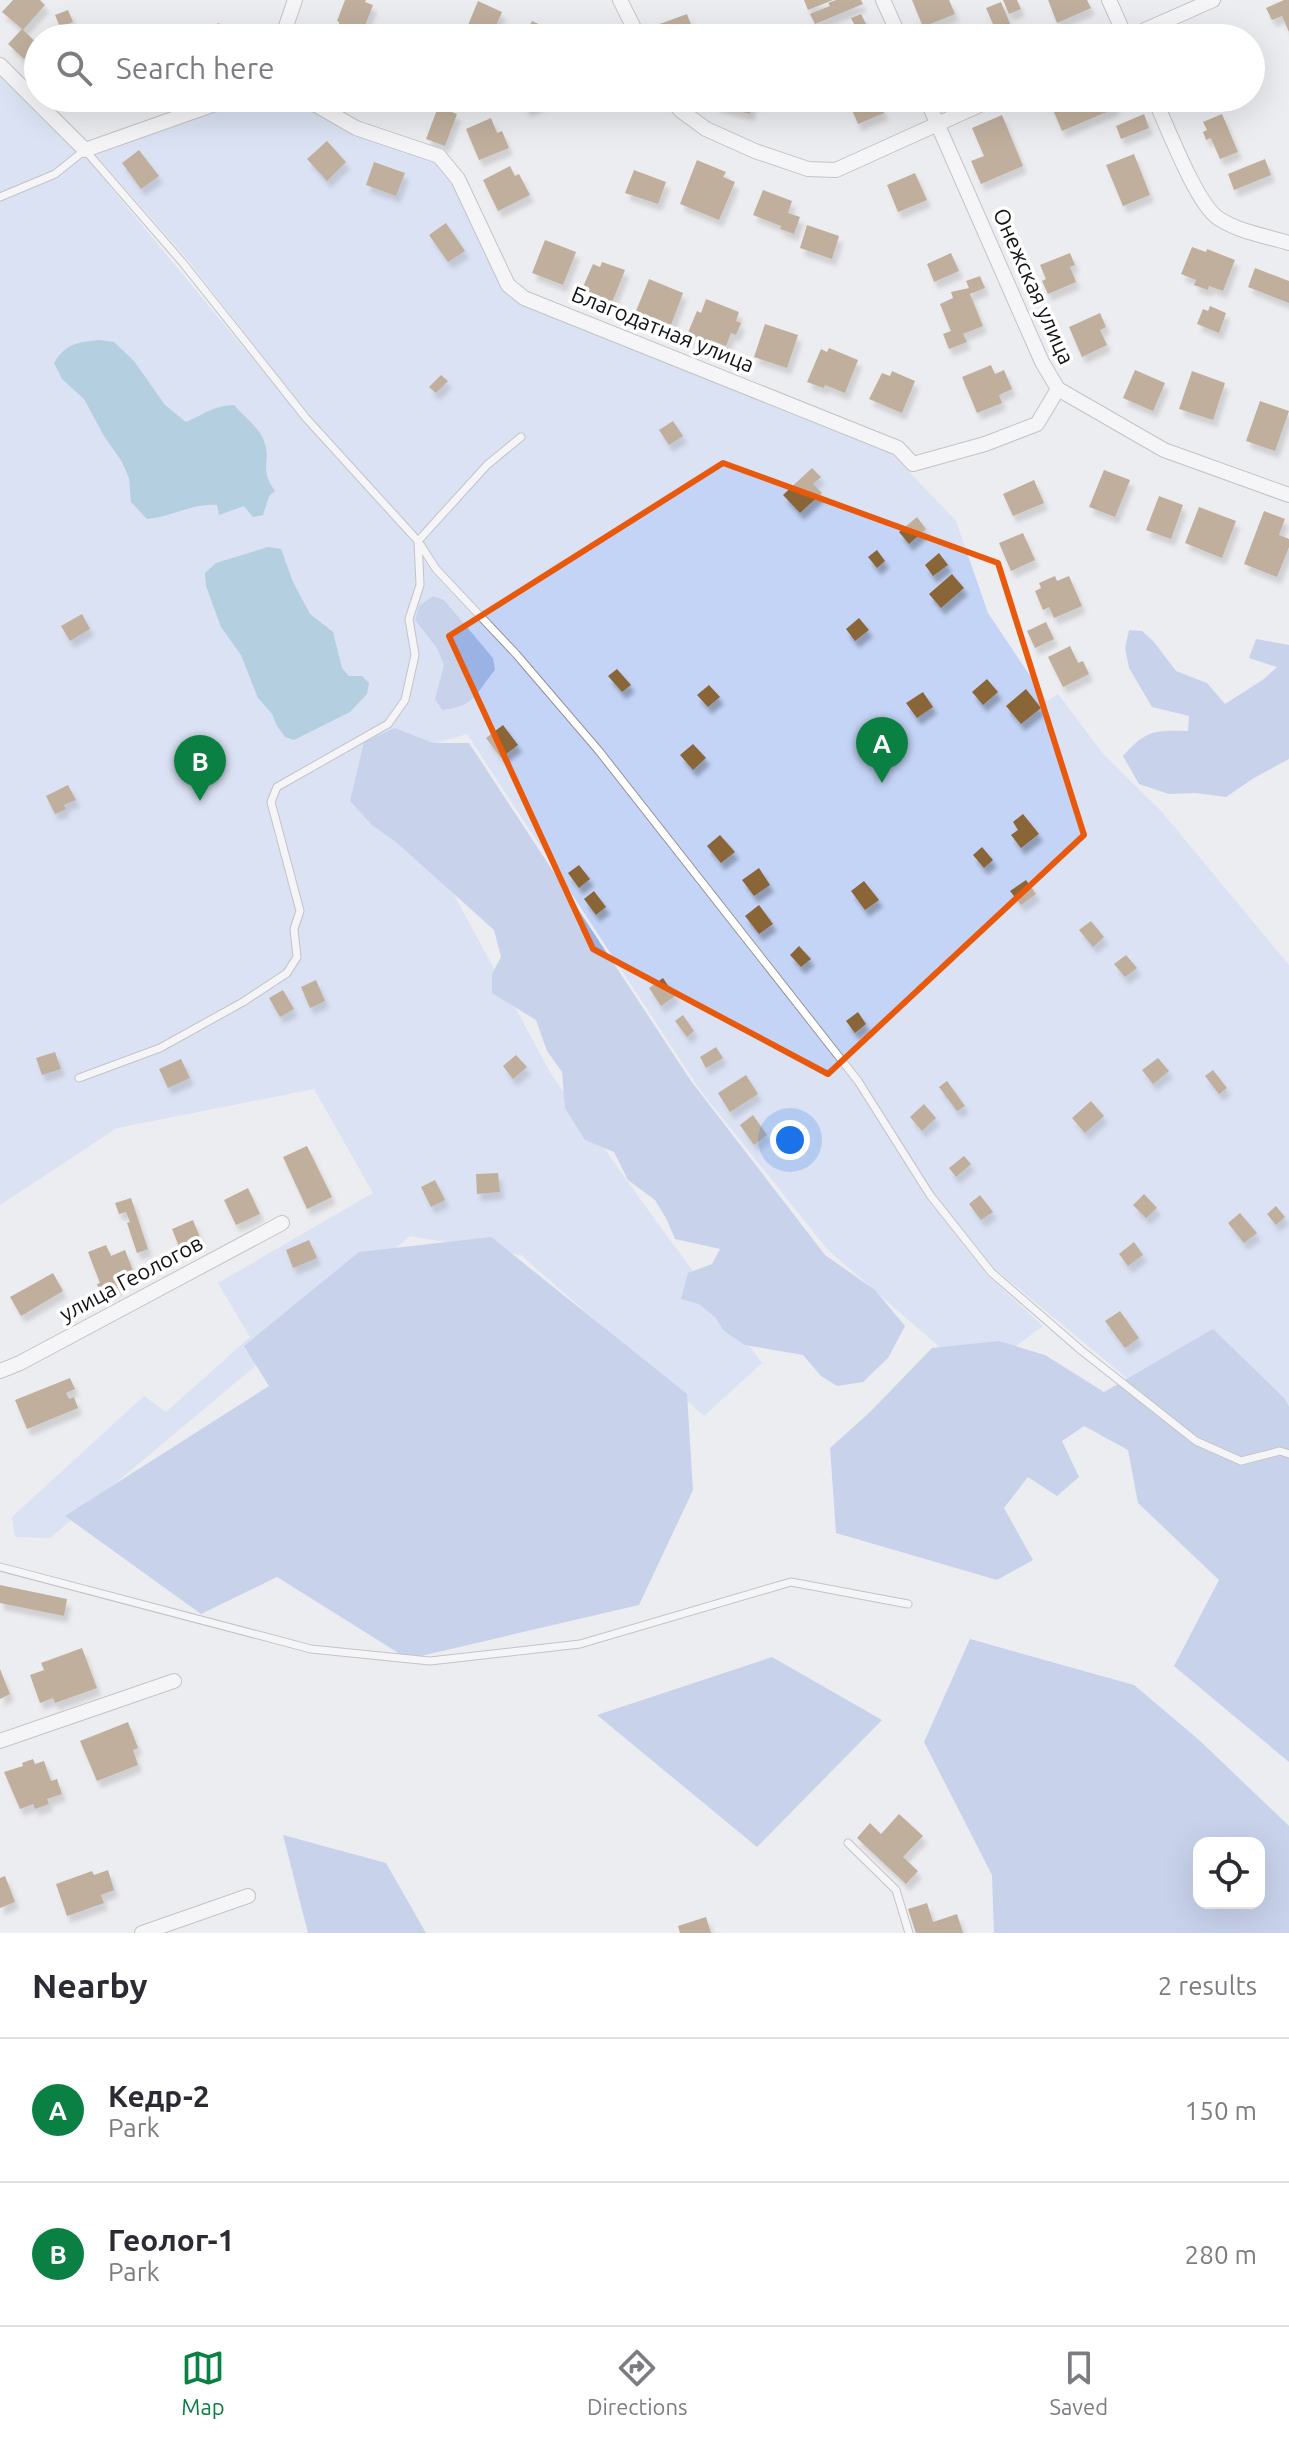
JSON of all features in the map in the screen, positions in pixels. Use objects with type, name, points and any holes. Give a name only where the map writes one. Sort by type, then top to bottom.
[{"type":"street","points":[[287,24],[295,0]]},
{"type":"street","points":[[620,0],[632,24]]},
{"type":"street","points":[[883,0],[894,24]]},
{"type":"street","points":[[1109,0],[1120,24]]},
{"type":"street","points":[[1158,24],[1213,0]]},
{"type":"street","points":[[0,65],[24,89]]},
{"type":"street","points":[[47,112],[85,150],[192,112]]},
{"type":"street","name":"Благодатная улица","points":[[328,112],[356,128],[439,156],[458,179],[508,285],[524,298],[898,448],[913,464],[985,444],[1037,424],[1058,389]]},
{"type":"street","points":[[683,112],[706,129],[755,151],[808,169],[836,170],[964,112]]},
{"type":"street","name":"Онежская улица","points":[[932,112],[1042,362],[1058,389],[1164,450],[1289,495]]},
{"type":"street","points":[[1160,112],[1202,202],[1217,218],[1238,229],[1289,243]]},
{"type":"street","name":"улица Геологов","points":[[0,1371],[282,1223]]},
{"type":"street","points":[[0,1741],[174,1681]]},
{"type":"street","points":[[142,1933],[248,1896]]},
{"type":"lane","points":[[0,197],[55,174],[85,150],[183,263],[306,418],[418,541],[436,569],[516,654],[599,751],[858,1081],[930,1195],[991,1272],[1082,1351],[1196,1441],[1241,1461],[1280,1451],[1289,1454]]},
{"type":"lane","points":[[79,1078],[160,1048],[243,1002],[287,973],[297,957],[294,929],[300,911],[271,802],[277,787],[388,724],[405,700],[415,655],[409,619],[420,585],[418,541],[487,465],[521,437]]},
{"type":"lane","points":[[0,1567],[311,1649],[430,1661],[580,1644],[791,1582],[908,1604]]},
{"type":"lane","points":[[848,1843],[896,1890],[909,1933]]},
{"type":"highlighted area","points":[[723,463],[998,563],[1084,835],[828,1074],[593,949],[449,636]]},
{"type":"shaded area","points":[[0,71],[24,95],[24,112],[41,112],[84,155],[304,421],[415,544],[432,572],[513,657],[596,754],[854,1083],[926,1197],[987,1275],[1043,1326],[974,1377],[827,1249],[700,1090],[467,734],[374,761],[425,841],[551,1074],[762,1363],[704,1416],[521,1255],[410,1236],[50,1538],[15,1537],[12,1517],[144,1396],[166,1412],[250,1337],[218,1283],[373,1193],[314,1089],[117,1128],[0,1205]]},
{"type":"shaded area","points":[[215,112],[315,112],[352,135],[435,162],[452,183],[504,288],[628,344],[892,454],[956,521],[988,613],[1047,701],[1058,694],[1104,755],[1162,812],[1289,965],[1289,1429],[1200,1439],[994,1268],[933,1193],[862,1079],[602,748],[519,651],[440,567],[421,538],[309,416],[188,260],[96,155],[104,149]]},
{"type":"shaded area","points":[[100,340],[114,342],[134,361],[165,405],[186,422],[214,409],[234,405],[255,426],[264,441],[267,476],[275,491],[269,496],[263,515],[253,517],[244,506],[219,515],[217,505],[208,505],[147,519],[131,502],[129,478],[122,462],[84,399],[62,379],[54,363],[63,351],[73,345]]},
{"type":"shaded area","points":[[268,547],[281,549],[293,582],[310,614],[333,632],[342,668],[349,676],[362,676],[369,683],[367,694],[350,712],[294,740],[285,737],[272,714],[258,698],[241,655],[221,627],[206,586],[205,573],[216,563]]},
{"type":"shaded area","points":[[433,596],[444,600],[493,658],[495,670],[469,702],[442,710],[435,699],[444,665],[437,648],[415,620],[419,606]]},
{"type":"shaded area","points":[[1129,630],[1142,631],[1176,671],[1207,683],[1225,704],[1277,667],[1249,658],[1256,639],[1289,645],[1289,759],[1226,797],[1169,794],[1139,784],[1123,756],[1151,733],[1188,731],[1189,716],[1152,707],[1129,668],[1125,648]]},
{"type":"shaded area","points":[[395,728],[433,743],[469,743],[691,1081],[825,1255],[875,1290],[905,1326],[888,1358],[863,1382],[837,1386],[821,1376],[803,1355],[745,1345],[723,1330],[716,1318],[699,1304],[681,1299],[688,1273],[712,1264],[720,1249],[675,1239],[655,1200],[628,1180],[614,1152],[585,1140],[565,1108],[562,1072],[547,1051],[536,1020],[492,993],[492,974],[501,957],[494,930],[396,842],[372,825],[350,801],[364,742]]},
{"type":"shaded area","points":[[491,1237],[687,1394],[693,1490],[639,1605],[408,1659],[277,1577],[201,1614],[65,1516],[269,1386],[244,1346],[359,1252]]},
{"type":"shaded area","points":[[1213,1329],[1285,1399],[1289,1407],[1289,1762],[1174,1666],[1219,1580],[1138,1503],[1128,1450],[1084,1426],[1062,1441],[1079,1477],[1057,1496],[1028,1477],[1004,1508],[1033,1560],[997,1580],[836,1533],[830,1448],[932,1348],[999,1341],[1045,1355],[1104,1392]]},
{"type":"shaded area","points":[[970,1639],[1134,1685],[1198,1739],[1289,1826],[1289,1933],[994,1933],[992,1875],[924,1742]]},
{"type":"shaded area","points":[[772,1657],[882,1720],[757,1847],[597,1715]]},
{"type":"shaded area","points":[[283,1835],[386,1863],[426,1933],[308,1933]]},
{"type":"building","points":[[13,0],[40,0],[45,5],[28,24],[24,24],[24,59],[8,44],[22,29],[2,12]]},
{"type":"building","points":[[345,0],[366,0],[373,5],[366,24],[339,24],[337,21]]},
{"type":"building","points":[[804,0],[833,0],[808,10]]},
{"type":"building","points":[[861,0],[863,4],[815,24],[810,14],[830,6],[828,3]]},
{"type":"building","points":[[912,0],[949,0],[955,14],[930,24],[922,24]]},
{"type":"building","points":[[1003,0],[1017,0],[1021,9],[1009,14]]},
{"type":"building","points":[[1048,0],[1087,0],[1091,8],[1057,23]]},
{"type":"building","points":[[1289,0],[1289,32],[1282,16],[1272,20],[1266,8]]},
{"type":"building","points":[[478,1],[502,12],[497,24],[468,24]]},
{"type":"building","points":[[1001,2],[1010,24],[993,24],[986,8]]},
{"type":"building","points":[[68,10],[73,22],[59,24],[55,15]]},
{"type":"building","points":[[687,14],[691,24],[660,24]]},
{"type":"building","points":[[861,14],[866,24],[854,24],[851,18]]},
{"type":"building","points":[[436,112],[457,114],[445,146],[426,139]]},
{"type":"building","points":[[853,112],[884,112],[884,113],[858,124]]},
{"type":"building","points":[[1054,112],[1107,112],[1062,131]]},
{"type":"building","points":[[1144,114],[1149,128],[1121,139],[1116,126]]},
{"type":"building","points":[[1222,114],[1238,152],[1220,159],[1211,138],[1206,140],[1203,132],[1207,130],[1203,122]]},
{"type":"building","points":[[1002,115],[1023,166],[981,184],[971,161],[984,156],[972,128]]},
{"type":"building","points":[[491,118],[497,133],[502,131],[509,148],[479,160],[466,129]]},
{"type":"building","points":[[327,141],[346,162],[327,181],[307,159]]},
{"type":"building","points":[[139,150],[159,176],[141,189],[122,163]]},
{"type":"building","points":[[1134,154],[1150,195],[1123,206],[1106,165]]},
{"type":"building","points":[[1265,159],[1271,175],[1234,190],[1228,174]]},
{"type":"building","points":[[697,160],[726,172],[723,177],[735,182],[719,220],[680,204]]},
{"type":"building","points":[[374,162],[405,173],[396,196],[366,185]]},
{"type":"building","points":[[510,166],[515,176],[519,174],[530,195],[498,211],[483,180]]},
{"type":"building","points":[[634,170],[666,182],[658,204],[625,193]]},
{"type":"building","points":[[915,173],[927,200],[898,212],[887,185]]},
{"type":"building","points":[[763,190],[792,201],[788,213],[800,217],[794,234],[753,215]]},
{"type":"building","points":[[446,223],[465,251],[448,262],[429,235]]},
{"type":"building","points":[[807,225],[839,236],[832,259],[800,248]]},
{"type":"building","points":[[545,240],[576,252],[563,285],[532,273]]},
{"type":"building","points":[[1192,247],[1206,252],[1207,249],[1235,260],[1223,291],[1194,285],[1196,280],[1181,274]]},
{"type":"building","points":[[951,253],[959,271],[934,282],[927,264]]},
{"type":"building","points":[[1070,253],[1075,265],[1070,267],[1076,282],[1048,294],[1040,265]]},
{"type":"building","points":[[602,262],[625,270],[611,305],[590,297],[592,293],[582,289],[593,264],[600,267]]},
{"type":"building","points":[[1255,268],[1289,281],[1289,303],[1248,287]]},
{"type":"building","points":[[980,276],[985,288],[970,294],[983,326],[963,334],[967,342],[949,349],[943,334],[951,331],[940,304],[953,298],[951,292],[969,288],[966,281]]},
{"type":"building","points":[[649,279],[683,293],[671,325],[636,311]]},
{"type":"building","points":[[706,299],[739,312],[736,321],[741,323],[736,335],[731,333],[726,346],[711,340],[709,344],[687,335]]},
{"type":"building","points":[[1210,306],[1226,313],[1219,333],[1197,324],[1203,309],[1208,311]]},
{"type":"building","points":[[1100,313],[1106,327],[1100,330],[1107,345],[1082,357],[1069,327]]},
{"type":"building","points":[[765,324],[798,335],[787,368],[754,357]]},
{"type":"building","points":[[829,348],[858,360],[845,393],[807,382],[821,349],[827,352]]},
{"type":"building","points":[[991,365],[995,374],[1004,370],[1012,389],[999,395],[1002,403],[977,413],[962,377]]},
{"type":"building","points":[[1135,370],[1165,383],[1153,411],[1123,398]]},
{"type":"building","points":[[892,371],[915,381],[902,413],[869,399],[882,373],[890,376]]},
{"type":"building","points":[[1192,371],[1225,383],[1213,420],[1179,409]]},
{"type":"building","points":[[441,375],[448,381],[436,393],[429,387]]},
{"type":"building","points":[[1260,401],[1289,411],[1275,451],[1246,441]]},
{"type":"building","points":[[673,421],[683,436],[669,445],[659,430]]},
{"type":"building","points":[[812,468],[821,477],[813,484],[822,493],[800,513],[783,495]]},
{"type":"building","points":[[1104,470],[1130,480],[1115,517],[1089,507]]},
{"type":"building","points":[[1034,480],[1044,503],[1013,516],[1003,494]]},
{"type":"building","points":[[1159,496],[1183,505],[1171,539],[1146,530]]},
{"type":"building","points":[[1199,507],[1236,521],[1222,558],[1185,543]]},
{"type":"building","points":[[1264,511],[1285,519],[1279,535],[1289,539],[1289,547],[1277,577],[1244,564]]},
{"type":"building","points":[[917,517],[926,529],[909,544],[899,532]]},
{"type":"building","points":[[1023,533],[1035,560],[1011,571],[999,543]]},
{"type":"building","points":[[877,550],[885,561],[877,568],[868,557]]},
{"type":"building","points":[[939,553],[948,565],[933,576],[925,565]]},
{"type":"building","points":[[952,574],[964,588],[941,608],[929,594]]},
{"type":"building","points":[[1055,576],[1057,581],[1069,576],[1082,606],[1054,618],[1049,607],[1043,610],[1035,591],[1041,588],[1039,583]]},
{"type":"building","points":[[82,614],[90,629],[70,641],[61,626]]},
{"type":"building","points":[[859,618],[869,630],[855,641],[846,629]]},
{"type":"building","points":[[1046,622],[1054,639],[1035,648],[1027,631]]},
{"type":"building","points":[[1070,646],[1078,663],[1083,661],[1089,674],[1063,687],[1048,657]]},
{"type":"building","points":[[617,669],[631,685],[622,692],[608,676]]},
{"type":"building","points":[[987,679],[998,692],[983,705],[972,692]]},
{"type":"building","points":[[709,685],[720,697],[708,707],[697,695]]},
{"type":"building","points":[[1026,689],[1041,708],[1021,724],[1006,706]]},
{"type":"building","points":[[923,692],[933,707],[917,718],[906,703]]},
{"type":"building","points":[[503,725],[518,745],[501,758],[486,738]]},
{"type":"building","points":[[693,744],[706,758],[693,770],[680,755]]},
{"type":"building","points":[[68,785],[76,800],[64,805],[66,809],[55,814],[46,796]]},
{"type":"building","points":[[1023,814],[1039,834],[1021,848],[1011,835],[1018,830],[1013,822]]},
{"type":"building","points":[[720,835],[735,852],[721,863],[707,846]]},
{"type":"building","points":[[982,847],[993,860],[984,868],[973,855]]},
{"type":"building","points":[[579,865],[590,879],[579,888],[568,873]]},
{"type":"building","points":[[759,868],[770,885],[754,896],[742,880]]},
{"type":"building","points":[[1026,880],[1036,894],[1021,905],[1010,891]]},
{"type":"building","points":[[864,881],[879,900],[865,910],[851,891]]},
{"type":"building","points":[[594,891],[606,907],[596,915],[584,899]]},
{"type":"building","points":[[759,905],[773,924],[759,934],[745,916]]},
{"type":"building","points":[[1091,921],[1104,937],[1093,947],[1079,930]]},
{"type":"building","points":[[799,946],[811,959],[801,967],[790,955]]},
{"type":"building","points":[[1126,955],[1137,968],[1125,977],[1114,964]]},
{"type":"building","points":[[663,978],[675,996],[661,1006],[649,988]]},
{"type":"building","points":[[316,980],[325,1001],[310,1008],[301,987]]},
{"type":"building","points":[[283,990],[294,1009],[280,1017],[269,998]]},
{"type":"building","points":[[858,1012],[866,1024],[855,1033],[846,1021]]},
{"type":"building","points":[[683,1015],[694,1031],[687,1037],[675,1021]]},
{"type":"building","points":[[716,1047],[723,1058],[706,1068],[700,1057]]},
{"type":"building","points":[[55,1052],[61,1069],[42,1075],[36,1058]]},
{"type":"building","points":[[516,1055],[527,1067],[513,1079],[503,1066]]},
{"type":"building","points":[[1158,1058],[1169,1071],[1153,1084],[1142,1070]]},
{"type":"building","points":[[181,1059],[190,1078],[168,1088],[159,1069]]},
{"type":"building","points":[[1213,1070],[1227,1088],[1219,1094],[1205,1076]]},
{"type":"building","points":[[746,1075],[758,1094],[730,1112],[718,1093]]},
{"type":"building","points":[[947,1081],[965,1106],[957,1111],[939,1087]]},
{"type":"building","points":[[1091,1101],[1104,1116],[1085,1133],[1072,1118]]},
{"type":"building","points":[[924,1104],[936,1118],[922,1131],[910,1117]]},
{"type":"building","points":[[753,1115],[767,1135],[754,1145],[740,1125]]},
{"type":"building","points":[[307,1146],[332,1197],[307,1209],[283,1157]]},
{"type":"building","points":[[964,1156],[971,1164],[956,1177],[949,1168]]},
{"type":"building","points":[[498,1173],[500,1192],[477,1194],[476,1174]]},
{"type":"building","points":[[435,1180],[445,1200],[431,1207],[421,1187]]},
{"type":"building","points":[[248,1188],[260,1214],[236,1225],[224,1200]]},
{"type":"building","points":[[1144,1194],[1157,1208],[1146,1218],[1133,1205]]},
{"type":"building","points":[[980,1195],[993,1212],[981,1220],[969,1204]]},
{"type":"building","points":[[131,1198],[148,1249],[137,1253],[126,1212],[119,1214],[115,1203]]},
{"type":"building","points":[[1276,1206],[1285,1217],[1276,1225],[1267,1214]]},
{"type":"building","points":[[1240,1213],[1257,1233],[1244,1243],[1228,1223]]},
{"type":"building","points":[[193,1220],[201,1240],[180,1249],[172,1229]]},
{"type":"building","points":[[309,1240],[317,1258],[293,1268],[286,1250]]},
{"type":"building","points":[[1134,1242],[1143,1255],[1128,1266],[1119,1254]]},
{"type":"building","points":[[106,1245],[111,1256],[125,1250],[133,1271],[115,1278],[118,1288],[101,1294],[88,1252]]},
{"type":"building","points":[[53,1273],[63,1291],[21,1316],[10,1297]]},
{"type":"building","points":[[1120,1311],[1139,1338],[1125,1348],[1105,1321]]},
{"type":"building","points":[[70,1378],[75,1389],[66,1393],[69,1399],[74,1397],[78,1408],[27,1429],[15,1400]]},
{"type":"building","points":[[0,1585],[67,1599],[64,1616],[0,1603]]},
{"type":"building","points":[[82,1648],[97,1688],[55,1703],[53,1698],[40,1703],[30,1675],[44,1670],[41,1663]]},
{"type":"building","points":[[0,1669],[10,1694],[0,1699]]},
{"type":"building","points":[[128,1722],[138,1748],[133,1750],[138,1765],[97,1781],[80,1741]]},
{"type":"building","points":[[33,1759],[35,1764],[44,1761],[51,1781],[57,1779],[62,1794],[47,1799],[49,1804],[35,1809],[33,1804],[20,1809],[4,1772]]},
{"type":"building","points":[[899,1814],[923,1836],[903,1857],[918,1871],[906,1884],[857,1838],[870,1823],[881,1834]]},
{"type":"building","points":[[108,1870],[114,1890],[101,1895],[104,1903],[67,1916],[56,1884],[92,1871],[94,1875]]},
{"type":"building","points":[[5,1876],[15,1902],[0,1908],[0,1878]]},
{"type":"building","points":[[927,1903],[933,1922],[957,1914],[963,1933],[916,1933],[908,1909]]},
{"type":"building","points":[[706,1917],[711,1933],[680,1933],[678,1926]]},
{"type":"place","name":"Кедр-2","points":[[882,783]]},
{"type":"place","name":"Геолог-1","points":[[200,801]]}]
